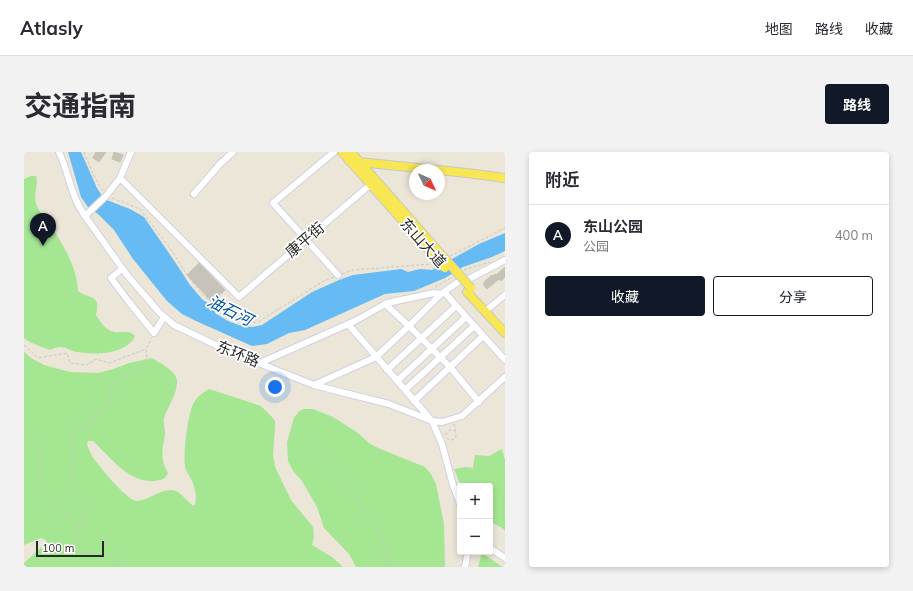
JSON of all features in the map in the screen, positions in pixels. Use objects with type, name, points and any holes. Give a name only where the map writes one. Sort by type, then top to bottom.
[{"type":"main road","name":"东山大道","points":[[342,152],[436,253],[445,259],[459,279]]},
{"type":"main road","name":"东山大道","points":[[351,152],[505,333]]},
{"type":"main road","points":[[350,161],[505,178]]},
{"type":"main road","name":"东山大道","points":[[469,290],[489,308],[505,326]]},
{"type":"street","name":"东环路","points":[[59,152],[65,164],[79,208],[87,214],[122,269],[164,317],[185,331],[220,347],[314,385],[389,404],[432,421],[442,422],[457,418],[466,413],[505,377]]},
{"type":"street","points":[[87,214],[120,178],[131,152]]},
{"type":"street","points":[[194,194],[215,169],[233,152]]},
{"type":"street","points":[[334,152],[273,203],[338,275]]},
{"type":"street","name":"康平街","points":[[120,178],[239,296],[371,184]]},
{"type":"street","points":[[314,385],[376,357],[442,293],[459,279],[505,260]]},
{"type":"street","points":[[122,269],[111,278],[154,333],[164,317]]},
{"type":"street","points":[[260,362],[348,324],[385,304],[442,293]]},
{"type":"street","points":[[442,293],[456,306],[505,360]]},
{"type":"street","points":[[489,308],[505,295]]},
{"type":"street","points":[[385,304],[441,357],[479,402]]},
{"type":"street","points":[[387,370],[456,306]]},
{"type":"street","points":[[396,381],[466,317]]},
{"type":"street","points":[[348,324],[432,421],[442,444],[457,496]]},
{"type":"street","points":[[405,390],[474,326]]},
{"type":"street","points":[[414,401],[483,336]]},
{"type":"street","points":[[493,550],[505,558]]},
{"type":"street","points":[[465,567],[467,555]]},
{"type":"path","points":[[84,152],[93,174],[105,195]]},
{"type":"path","points":[[445,259],[505,228]]},
{"type":"path","points":[[432,289],[459,279],[465,270],[496,260]]},
{"type":"path","points":[[75,532],[84,520],[86,508],[70,490],[67,483],[71,478],[71,470],[75,464],[74,449],[70,443],[72,436],[77,431],[90,427],[95,420],[93,414],[101,413],[110,397],[113,381],[135,372],[146,358],[146,349],[154,333]]},
{"type":"path","points":[[24,345],[38,358],[67,353],[70,363],[87,365],[96,359],[109,363],[146,349]]},
{"type":"path","points":[[454,424],[456,430],[454,432],[456,435],[455,439],[447,439],[446,434],[448,431],[450,430],[454,432]]},
{"type":"path","points":[[24,442],[30,441],[39,452],[42,463],[41,478],[45,498],[70,520],[74,527],[76,539],[82,552],[111,557],[116,560],[118,567]]},
{"type":"path","points":[[316,444],[361,504],[364,518],[379,532],[392,567]]},
{"type":"green space","points":[[31,176],[36,176],[37,180],[35,198],[37,206],[56,234],[69,257],[75,274],[78,291],[96,300],[96,315],[108,330],[114,332],[128,332],[135,336],[125,347],[101,353],[77,352],[62,347],[50,350],[24,338],[24,179]]},
{"type":"green space","points":[[24,352],[31,358],[44,365],[70,372],[98,373],[129,363],[152,358],[172,371],[176,377],[177,387],[164,418],[165,434],[163,462],[168,473],[164,478],[153,481],[135,477],[113,461],[93,441],[88,441],[87,445],[91,454],[102,469],[127,496],[137,501],[146,499],[163,491],[172,490],[181,494],[194,506],[196,492],[186,469],[185,451],[190,413],[192,406],[201,394],[209,389],[261,406],[275,421],[273,455],[275,467],[291,500],[313,527],[314,536],[312,545],[332,557],[343,567],[24,567],[24,563],[45,544],[46,540],[41,538],[24,545]]},
{"type":"green space","points":[[304,409],[313,409],[333,417],[378,448],[425,467],[431,474],[436,484],[444,524],[445,567],[356,567],[349,554],[324,528],[317,507],[288,461],[287,442],[294,418],[299,411]]},
{"type":"green space","points":[[502,449],[505,460],[505,530],[493,523],[493,483],[460,483],[454,469],[466,467],[473,468],[475,455],[489,456]]},
{"type":"green space","points":[[481,555],[485,555],[504,567],[478,567]]},
{"type":"water","points":[[68,152],[81,152],[97,188],[104,199],[130,209],[144,217],[190,285],[202,299],[216,309],[215,313],[228,321],[239,325],[252,327],[262,325],[312,292],[353,275],[401,269],[408,272],[420,269],[432,270],[479,244],[505,233],[505,251],[463,267],[445,278],[414,291],[385,294],[305,330],[289,333],[267,344],[252,346],[182,314],[167,301],[133,259],[114,230],[98,214],[88,207],[81,197]]},
{"type":"building","points":[[96,152],[106,152],[99,162],[93,158]]},
{"type":"building","points":[[114,152],[123,155],[120,162],[112,159]]},
{"type":"building","points":[[199,263],[225,290],[212,302],[187,275]]},
{"type":"building","points":[[505,267],[505,277],[501,281],[499,279],[487,289],[483,284],[484,282],[492,275],[496,275]]},
{"type":"place","name":"东山公园","points":[[43,246]]},
{"type":"water label","name":"油石河","points":[[230,310]]}]
